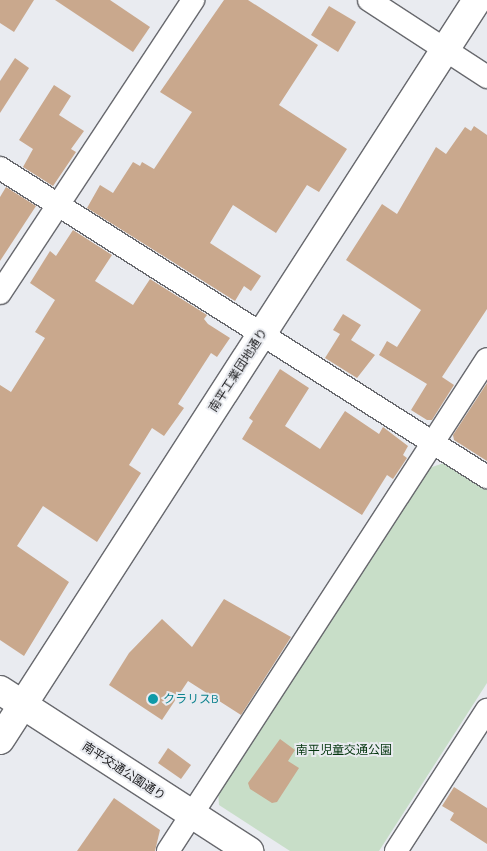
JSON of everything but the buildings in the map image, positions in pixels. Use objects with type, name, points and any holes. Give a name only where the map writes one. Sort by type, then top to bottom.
[{"type":"street","points":[[0,293],[193,0]]},
{"type":"street","points":[[370,0],[487,77]]},
{"type":"street","name":"南平工業団地通り","points":[[0,740],[477,0]]},
{"type":"street","points":[[0,168],[487,478]]},
{"type":"street","points":[[168,851],[487,359]]},
{"type":"street","name":"南平交通公園通り","points":[[0,690],[248,851]]},
{"type":"street","points":[[396,851],[487,710]]},
{"type":"green space","name":"南平児童交通公園","points":[[447,462],[487,489],[487,683],[379,851],[290,851],[219,805],[218,789],[429,468]]},
{"type":"place","name":"クラリスB","points":[[153,699]]}]
